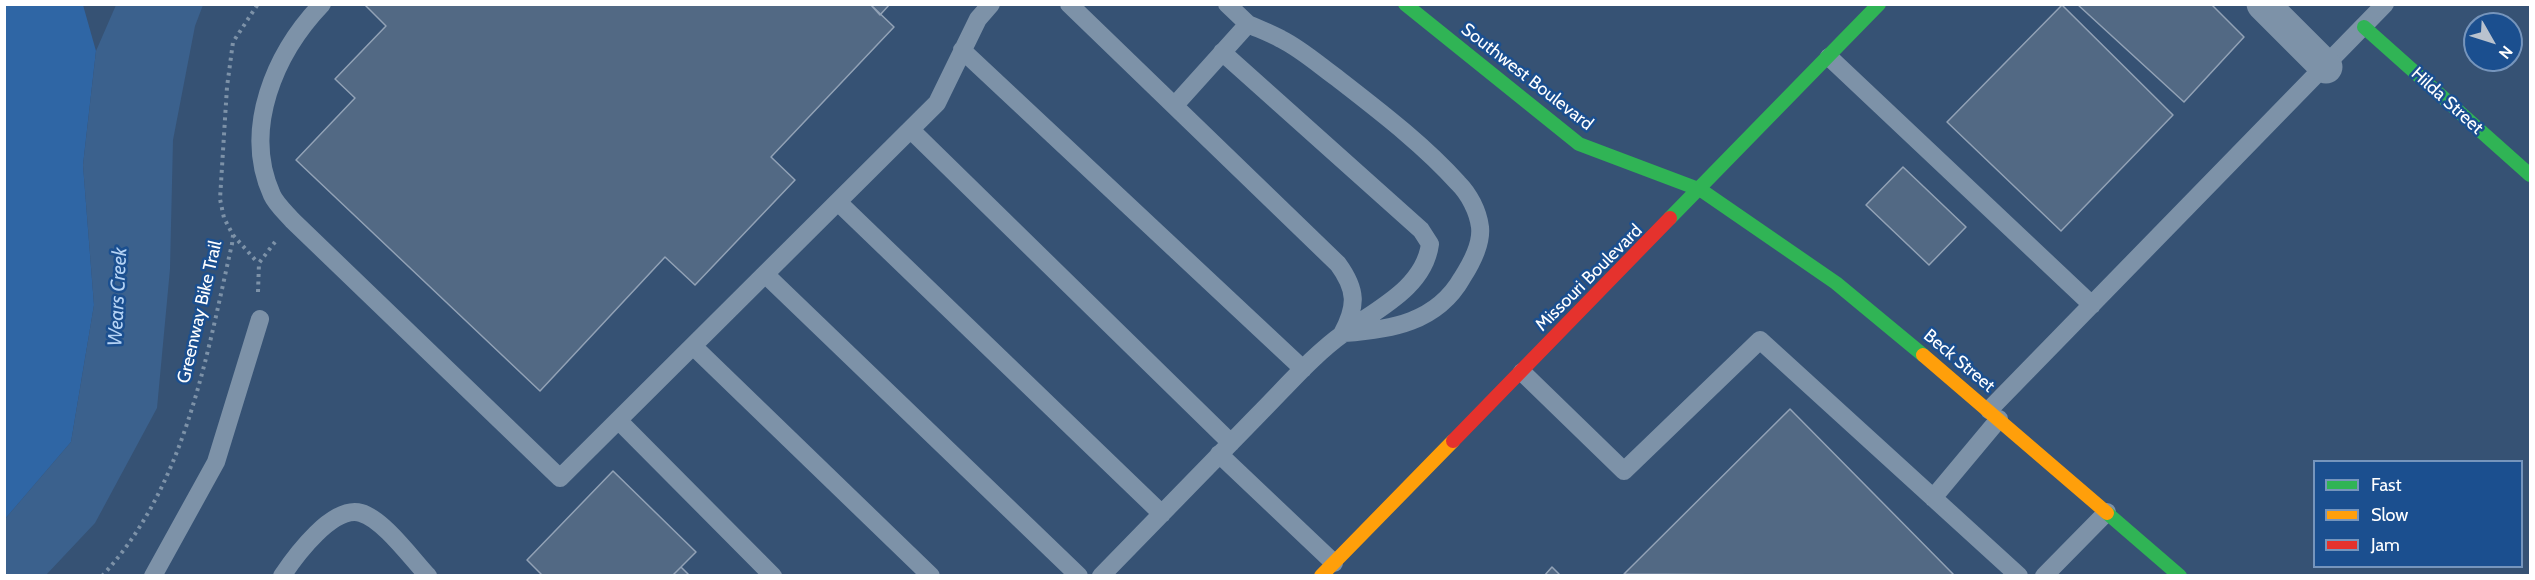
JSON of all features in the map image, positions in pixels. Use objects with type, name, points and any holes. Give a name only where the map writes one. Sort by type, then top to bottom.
[{"type":"main road","name":"Southwest Boulevard","points":[[1406,4],[1579,144],[1701,190]]},
{"type":"main road","name":"Missouri Boulevard","points":[[1327,569],[1701,190],[1879,4]]},
{"type":"main road","name":"Hilda Street","points":[[2364,27],[2530,175]]},
{"type":"main road","name":"Beck Street","points":[[1701,190],[1836,283],[1994,414],[2180,576]]},
{"type":"street","points":[[2263,4],[2326,67]]},
{"type":"lane","points":[[322,4],[303,24],[279,62],[261,118],[261,164],[272,197],[292,220],[560,478],[937,103],[978,19],[991,4]]},
{"type":"lane","points":[[1069,4],[1338,264],[1348,277],[1353,294],[1352,314],[1342,334]]},
{"type":"lane","points":[[1227,4],[1248,24],[1282,39],[1360,96],[1458,183],[1472,201],[1480,228],[1470,266],[1445,302],[1429,314],[1410,322],[1377,331],[1342,334]]},
{"type":"lane","points":[[1933,498],[1994,414],[2092,305],[2385,4]]},
{"type":"lane","points":[[1175,105],[1248,24]]},
{"type":"lane","points":[[962,50],[1303,369]]},
{"type":"lane","points":[[1101,576],[1303,369],[1342,334],[1384,306],[1411,283],[1428,260],[1430,244],[1421,230],[1222,52]]},
{"type":"lane","points":[[1829,57],[2092,305]]},
{"type":"lane","points":[[911,130],[1225,448],[1327,569]]},
{"type":"lane","points":[[838,202],[1162,514]]},
{"type":"lane","points":[[765,274],[1079,576]]},
{"type":"lane","points":[[153,576],[216,462],[260,319]]},
{"type":"lane","points":[[1522,372],[1624,471],[1760,340],[2019,576]]},
{"type":"lane","points":[[693,346],[931,576]]},
{"type":"lane","points":[[619,421],[773,576]]},
{"type":"lane","points":[[2044,576],[2107,512]]},
{"type":"lane","points":[[282,576],[296,556],[336,515],[360,513],[380,524],[428,576]]},
{"type":"path","name":"Greenway Bike Trail","points":[[102,576],[148,514],[174,462],[209,347],[233,235],[224,218],[220,199],[227,87],[233,42],[258,4]]},
{"type":"path","points":[[260,319],[259,263],[292,220]]},
{"type":"path","points":[[233,235],[259,263]]},
{"type":"shaded area","points":[[5,5],[83,5],[96,51],[83,165],[94,305],[71,442],[5,519]]},
{"type":"water","name":"Wears Creek","points":[[116,5],[203,5],[195,26],[173,140],[170,269],[157,408],[95,523],[46,575],[5,575],[5,519],[71,442],[94,305],[83,165],[96,51]]},
{"type":"building","points":[[364,4],[870,4],[894,27],[771,157],[795,180],[695,285],[665,257],[540,391],[296,160],[355,98],[335,79],[386,26]]},
{"type":"building","points":[[870,4],[890,4],[880,15]]},
{"type":"building","points":[[2077,4],[2211,4],[2244,37],[2184,102]]},
{"type":"building","points":[[2062,5],[2173,115],[2061,231],[1947,122]]},
{"type":"building","points":[[1903,167],[1966,227],[1929,265],[1866,205]]},
{"type":"building","points":[[1790,409],[1955,576],[1624,574]]},
{"type":"building","points":[[613,471],[696,552],[672,576],[543,576],[527,560]]},
{"type":"building","points":[[681,567],[690,576],[672,576]]},
{"type":"building","points":[[1552,567],[1561,576],[1544,576]]},
{"type":"traffic: fast","points":[[1405,4],[1579,144],[1701,190],[1836,283],[1923,355]]},
{"type":"traffic: fast","points":[[1670,218],[1879,4]]},
{"type":"traffic: fast","points":[[2364,27],[2530,175]]},
{"type":"traffic: fast","points":[[2107,513],[2180,576]]},
{"type":"traffic: slow","points":[[1923,355],[2107,513]]},
{"type":"traffic: slow","points":[[1321,576],[1453,441]]},
{"type":"traffic: jam","points":[[1453,441],[1670,218]]}]
